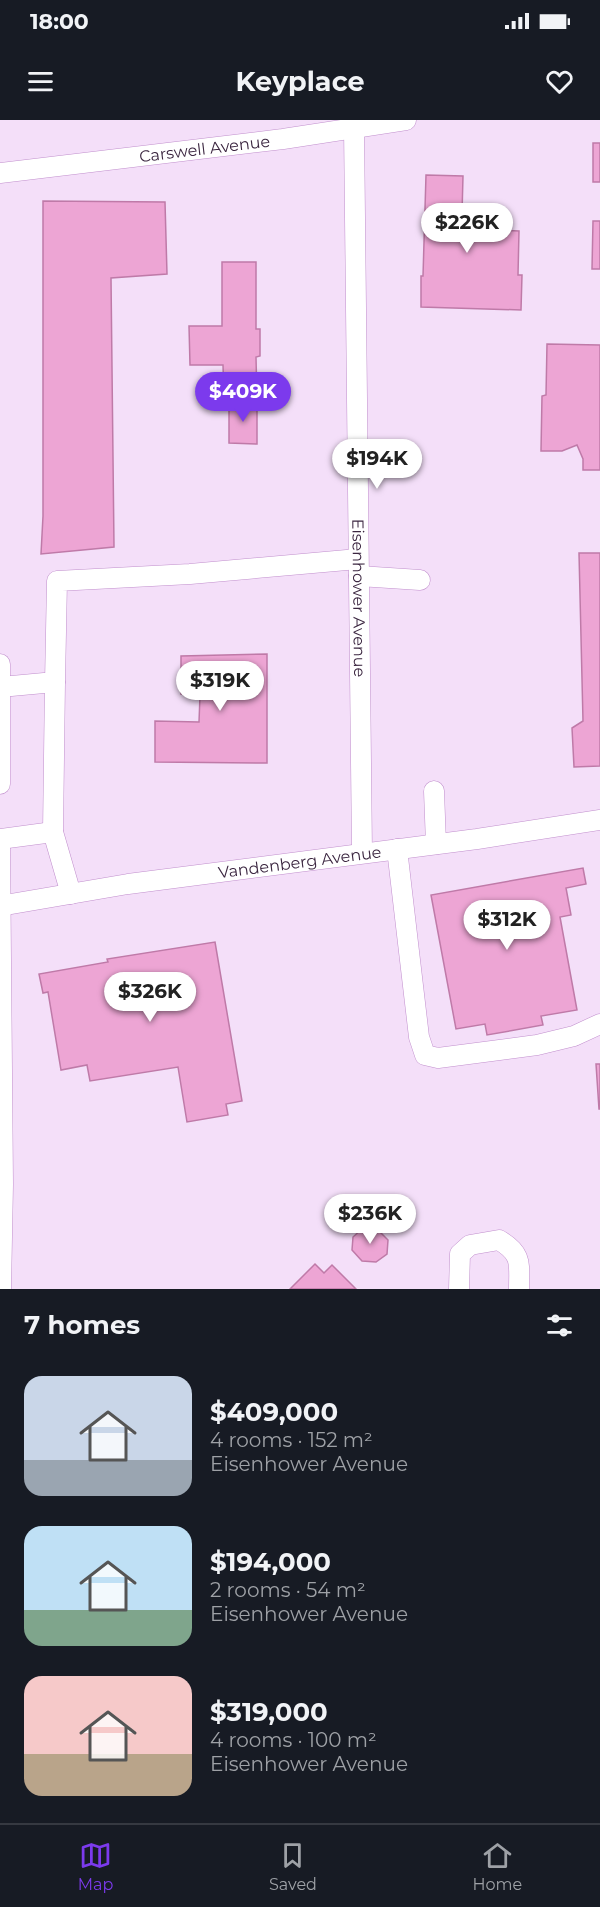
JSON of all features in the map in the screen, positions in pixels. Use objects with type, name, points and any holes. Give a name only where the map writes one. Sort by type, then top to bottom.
[{"type":"street","name":"Carswell Avenue","points":[[0,172],[282,129],[354,127],[406,120]]},
{"type":"street","name":"Eisenhower Avenue","points":[[354,127],[362,853]]},
{"type":"street","points":[[71,894],[52,832],[57,581],[359,567],[420,580]]},
{"type":"street","points":[[0,664],[0,784]]},
{"type":"street","points":[[0,687],[55,682]]},
{"type":"street","points":[[434,791],[436,844]]},
{"type":"street","name":"Vandenberg Avenue","points":[[1,906],[128,884],[600,820]]},
{"type":"street","points":[[0,839],[52,832]]},
{"type":"street","points":[[0,848],[1,1289]]},
{"type":"street","points":[[397,849],[419,1036],[425,1055],[438,1058],[537,1045],[574,1036],[600,1024]]},
{"type":"street","points":[[459,1289],[460,1254],[470,1245],[499,1240],[512,1247],[516,1254],[519,1262],[519,1289]]},
{"type":"building","points":[[593,143],[600,143],[600,182],[593,182]]},
{"type":"building","points":[[426,175],[463,176],[462,214],[501,215],[500,230],[519,231],[518,275],[522,275],[521,310],[421,307]]},
{"type":"building","points":[[43,201],[165,202],[167,274],[111,278],[114,547],[41,554]]},
{"type":"building","points":[[593,221],[600,221],[600,269],[592,269]]},
{"type":"building","points":[[222,262],[256,262],[256,329],[260,329],[260,356],[256,357],[257,400],[224,400],[223,365],[190,365],[189,326],[222,326]]},
{"type":"building","points":[[547,344],[600,345],[600,470],[583,470],[583,459],[577,445],[562,451],[541,451],[542,396],[546,395]]},
{"type":"building","points":[[236,400],[251,400],[251,407],[257,407],[257,444],[229,443],[229,407],[236,407]]},
{"type":"building","points":[[579,553],[600,553],[600,766],[574,767],[572,728],[583,721]]},
{"type":"building","points":[[267,654],[267,763],[155,762],[155,721],[199,722],[200,696],[181,694],[181,656]]},
{"type":"building","points":[[583,868],[586,884],[566,888],[571,915],[560,917],[577,1010],[541,1016],[543,1025],[487,1035],[485,1024],[456,1029],[431,895]]},
{"type":"building","points":[[215,942],[242,1101],[226,1104],[228,1115],[187,1122],[178,1067],[90,1081],[87,1065],[61,1070],[48,992],[43,993],[39,974],[108,962],[107,959]]},
{"type":"building","points":[[596,1064],[600,1064],[600,1109],[599,1109]]},
{"type":"building","points":[[363,1228],[377,1229],[388,1240],[387,1254],[376,1262],[362,1261],[352,1250],[353,1237]]},
{"type":"building","points":[[315,1264],[324,1273],[332,1265],[356,1289],[290,1289]]}]
